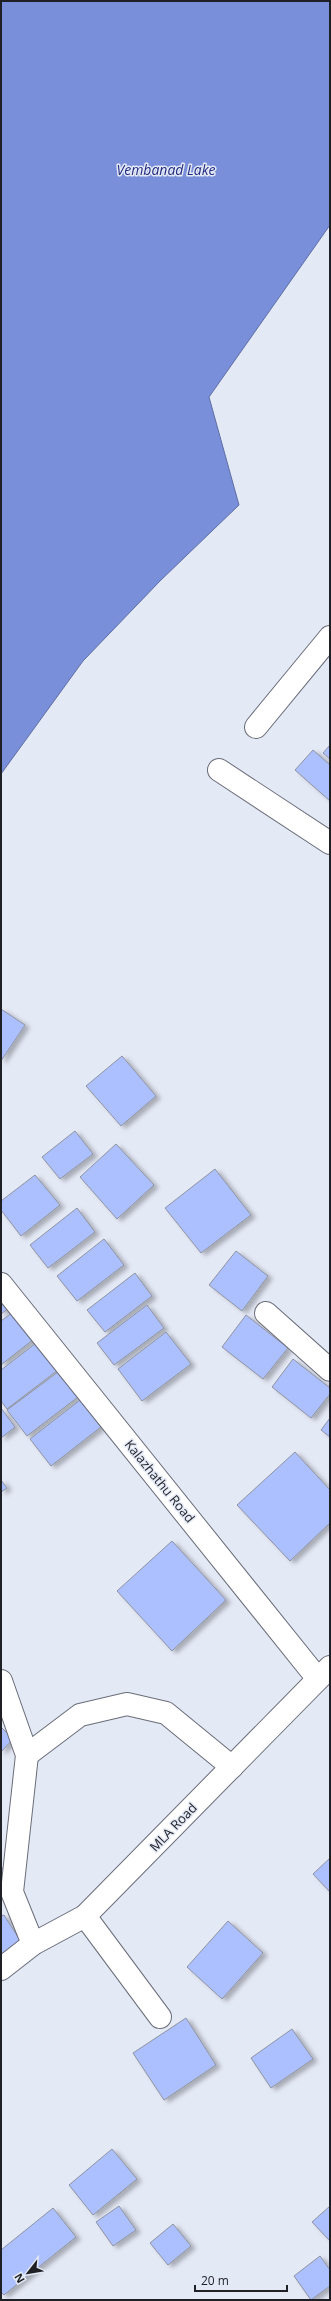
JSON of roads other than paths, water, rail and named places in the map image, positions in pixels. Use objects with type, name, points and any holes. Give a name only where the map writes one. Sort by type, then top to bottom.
[{"type":"street","points":[[256,727],[330,637]]},
{"type":"street","points":[[219,770],[330,843]]},
{"type":"street","name":"Kalazhathu Road","points":[[1,1284],[324,1673]]},
{"type":"street","points":[[266,1313],[330,1370]]},
{"type":"street","name":"MLA Road","points":[[1,1969],[33,1944],[85,1916],[324,1673]]},
{"type":"street","points":[[1,1681],[27,1755],[12,1892],[33,1944]]},
{"type":"street","points":[[27,1755],[80,1715],[127,1704],[166,1713],[232,1766]]},
{"type":"street","points":[[85,1916],[160,2017]]},
{"type":"water","name":"Vembanad Lake","points":[[1,1],[330,1],[330,225],[209,397],[239,505],[160,581],[83,661],[1,774]]}]
